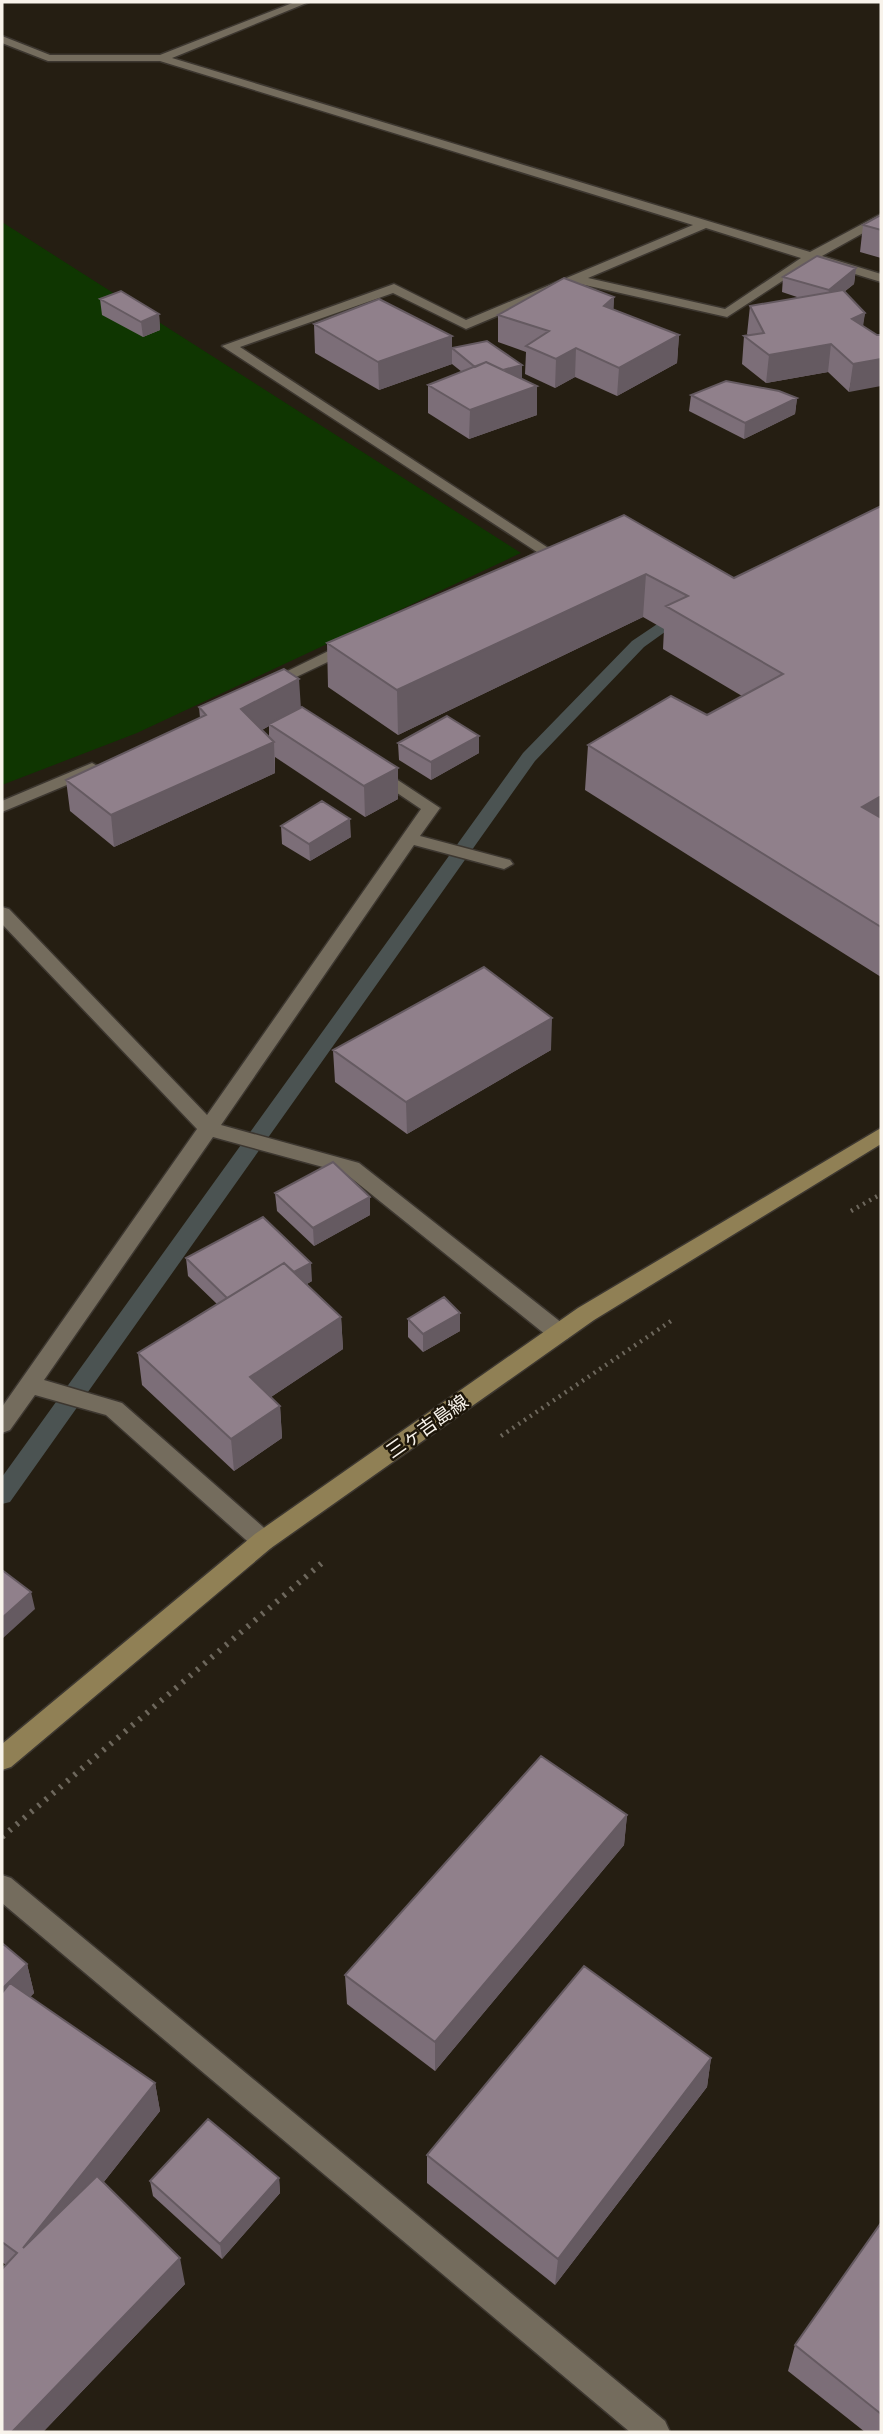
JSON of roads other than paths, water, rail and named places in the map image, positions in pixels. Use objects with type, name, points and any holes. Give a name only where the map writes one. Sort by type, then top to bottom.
[{"type":"main road","name":"三ヶ吉島線","points":[[2,1759],[263,1541],[559,1333],[881,1135]]},
{"type":"street","points":[[161,58],[304,2]]},
{"type":"street","points":[[2,39],[48,58],[161,58],[881,278]]},
{"type":"street","points":[[575,279],[727,313],[811,257],[881,218]]},
{"type":"street","points":[[511,570],[548,553],[229,346],[394,288],[466,324],[703,225]]},
{"type":"street","points":[[254,691],[364,639]]},
{"type":"street","points":[[2,1424],[431,808],[354,755]]},
{"type":"street","points":[[2,807],[114,759]]},
{"type":"street","points":[[410,839],[504,864]]},
{"type":"street","points":[[2,913],[209,1129],[352,1168],[559,1333]]},
{"type":"street","points":[[31,1385],[114,1409],[263,1541]]},
{"type":"street","points":[[2,1887],[654,2432]]},
{"type":"waterway","points":[[2,1495],[529,757],[638,644],[684,611]]}]
